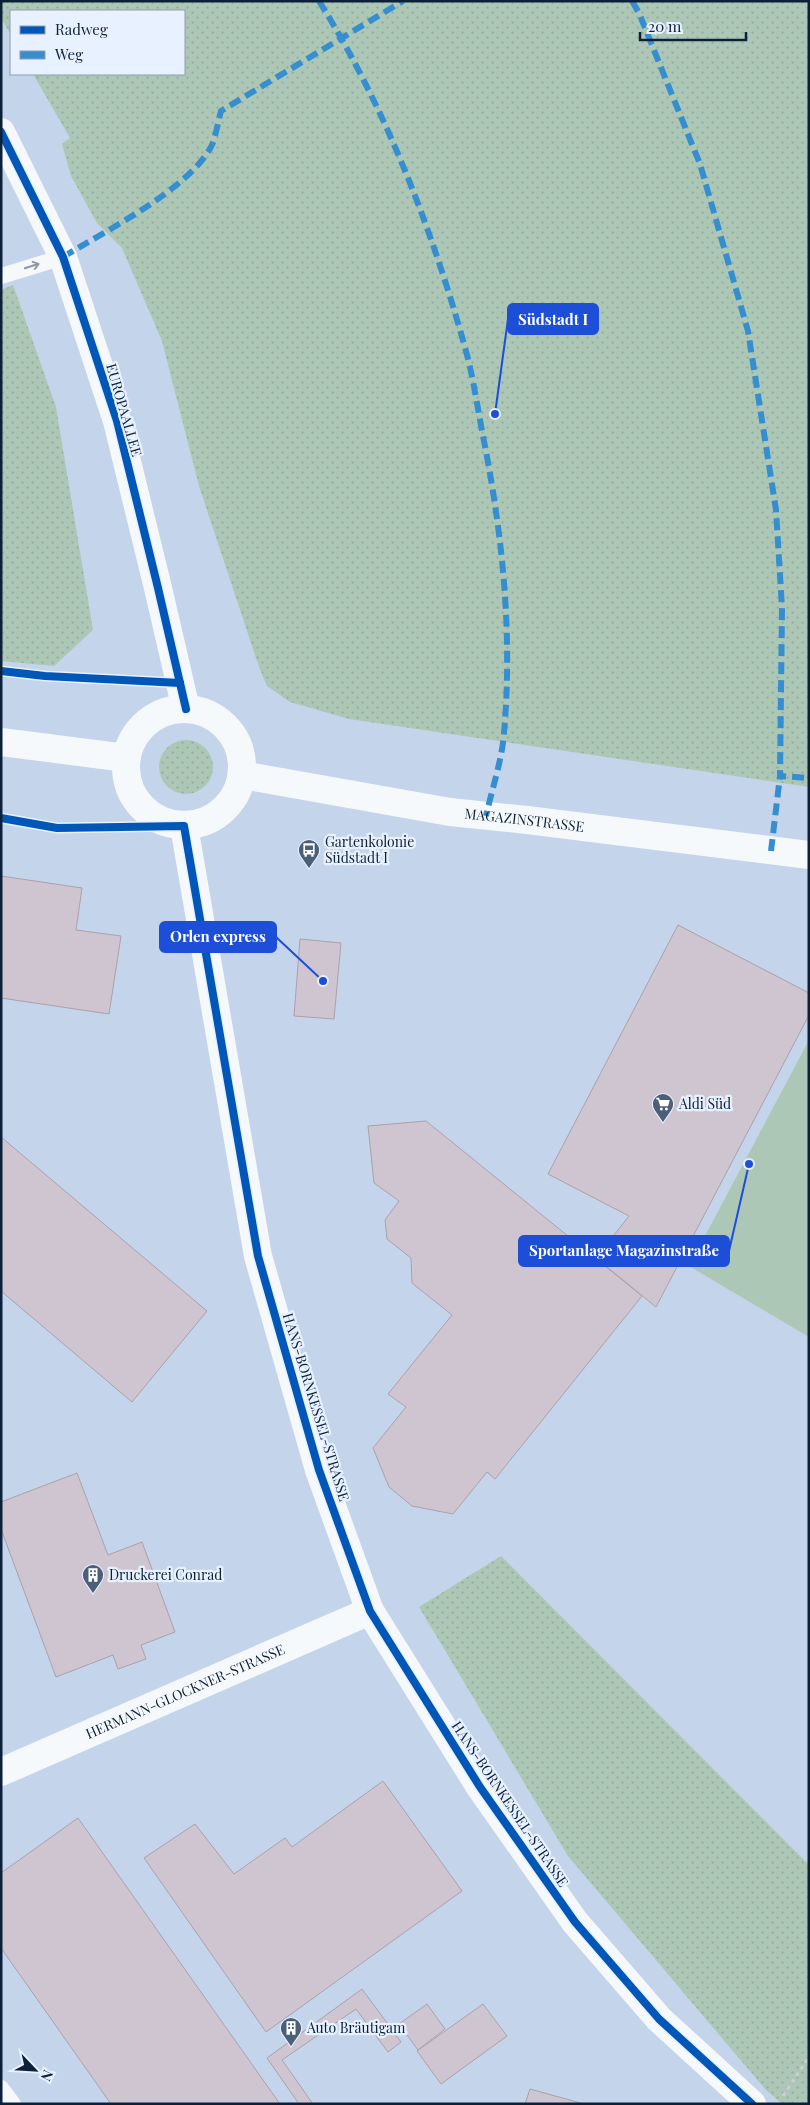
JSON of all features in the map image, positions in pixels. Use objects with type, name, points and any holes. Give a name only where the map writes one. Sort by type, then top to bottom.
[{"type":"street","name":"EUROPAALLEE","points":[[1,132],[63,257],[117,421],[186,709]]},
{"type":"street","points":[[186,709],[203,711],[220,721],[234,736],[241,755],[242,775],[237,792],[228,806],[216,817],[200,824],[184,826],[164,823],[146,813],[133,797],[126,778],[126,758],[132,738],[145,723],[163,712],[186,709]]},
{"type":"street","points":[[1,742],[126,758]]},
{"type":"street","name":"MAGAZINSTRASSE","points":[[242,775],[450,812],[809,855]]},
{"type":"street","name":"HANS-BORNKESSEL-STRASSE","points":[[184,826],[258,1256],[319,1470],[370,1611],[480,1787],[575,1922],[660,2019],[752,2104]]},
{"type":"street","name":"HERMANN-GLOCKNER-STRASSE","points":[[1,1772],[370,1611]]},
{"type":"lane","points":[[1,276],[63,257]]},
{"type":"lane","points":[[1,2088],[13,2104]]},
{"type":"path","points":[[777,2104],[809,2057]]},
{"type":"green space","points":[[1,1],[809,1],[809,787],[349,719],[290,702],[267,686],[199,486],[162,341],[122,248],[97,223],[71,176],[62,144],[70,138],[34,75],[185,75],[185,10],[10,10],[10,33],[1,18]]},
{"type":"green space","points":[[13,285],[56,407],[93,630],[54,666],[1,661],[1,290]]},
{"type":"green space","points":[[186,740],[196,742],[205,748],[211,757],[213,767],[211,777],[205,786],[196,792],[186,794],[176,792],[167,786],[161,777],[159,767],[161,757],[167,748],[176,742]]},
{"type":"green space","points":[[809,1040],[809,1337],[689,1266]]},
{"type":"green space","points":[[501,1556],[809,1865],[809,2104],[782,2104],[765,2089],[568,1856],[419,1607]]},
{"type":"building","points":[[1,876],[82,888],[76,930],[121,936],[109,1014],[1,998]]},
{"type":"building","name":"Aldi Süd","points":[[678,925],[809,993],[809,1015],[656,1307],[596,1258],[629,1216],[548,1174]]},
{"type":"building","points":[[300,939],[341,943],[334,1019],[294,1016]]},
{"type":"building","points":[[426,1121],[642,1296],[495,1479],[487,1472],[453,1514],[412,1506],[389,1487],[373,1448],[406,1407],[388,1394],[452,1315],[412,1283],[411,1258],[387,1239],[385,1220],[399,1201],[374,1183],[368,1126]]},
{"type":"building","points":[[1,1137],[207,1311],[132,1402],[1,1291]]},
{"type":"building","name":"Druckerei Conrad","points":[[77,1473],[108,1555],[142,1542],[175,1632],[141,1645],[146,1659],[118,1669],[113,1655],[56,1677],[1,1529],[1,1502]]},
{"type":"building","points":[[383,1781],[462,1891],[266,2032],[144,1858],[195,1824],[234,1874],[285,1838],[292,1847]]},
{"type":"building","points":[[78,1818],[280,2104],[111,2104],[1,1948],[1,1873]]},
{"type":"building","name":"Auto Bräutigam","points":[[362,1989],[401,2042],[388,2052],[356,2009],[282,2060],[313,2104],[299,2104],[267,2058]]},
{"type":"building","points":[[427,2004],[445,2029],[418,2050],[399,2024]]},
{"type":"building","points":[[483,2004],[507,2036],[441,2084],[417,2051]]},
{"type":"building","points":[[530,2089],[584,2104],[525,2104]]},
{"type":"marked path","points":[[319,1],[365,84],[405,170],[453,305],[473,381],[495,506],[504,581],[506,619],[507,657],[503,743],[486,816]]},
{"type":"marked path","points":[[63,257],[145,208],[185,177],[201,161],[212,145],[221,111],[403,1]]},
{"type":"marked path","points":[[632,1],[639,13],[700,164],[748,331],[776,510],[782,608],[780,776],[809,778]]},
{"type":"marked path","points":[[771,851],[780,776]]},
{"type":"cycle path","points":[[1,132],[63,257],[117,421],[186,709]]},
{"type":"cycle path","points":[[1,671],[45,676],[180,683]]},
{"type":"cycle path","points":[[1,818],[57,828],[184,826],[258,1256],[319,1470],[370,1611],[480,1787],[575,1922],[659,2019],[752,2104]]},
{"type":"place","name":"Südstadt I","points":[[495,414]]},
{"type":"place","name":"Gartenkolonie Südstadt I","points":[[309,869]]},
{"type":"place","name":"Orlen express","points":[[323,981]]},
{"type":"place","name":"Aldi Süd","points":[[663,1123]]},
{"type":"place","name":"Sportanlage Magazinstraße","points":[[749,1164]]},
{"type":"place","name":"Druckerei Conrad","points":[[93,1594]]},
{"type":"place","name":"Auto Bräutigam","points":[[291,2047]]}]
